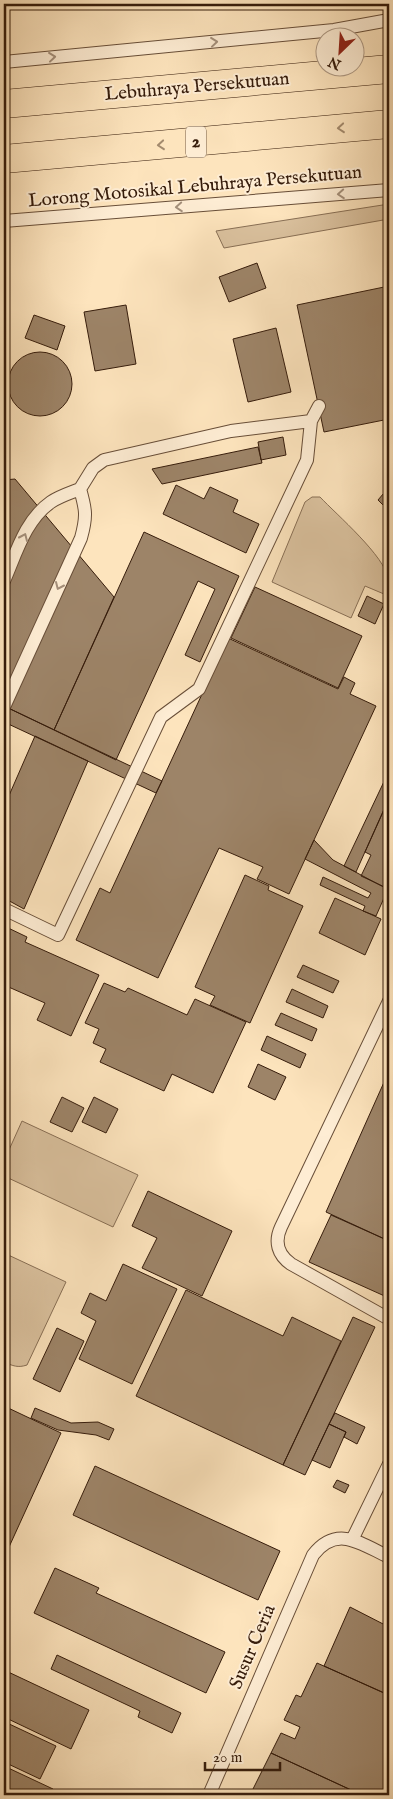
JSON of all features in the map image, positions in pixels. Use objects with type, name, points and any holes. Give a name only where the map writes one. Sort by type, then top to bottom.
[{"type":"highway","name":"Lebuhraya Persekutuan","points":[[4,104],[389,69]]},
{"type":"highway","name":"2","points":[[4,159],[389,124]]},
{"type":"lane","points":[[4,62],[334,30],[389,20]]},
{"type":"lane","name":"Lorong Motosikal Lebuhraya Persekutuan","points":[[4,221],[389,190]]},
{"type":"lane","points":[[4,909],[58,935],[161,717],[199,689],[307,460],[311,420],[319,406]]},
{"type":"lane","points":[[4,581],[28,526],[38,513],[50,503],[80,489],[92,468],[104,460],[231,431],[311,420]]},
{"type":"lane","points":[[4,707],[81,538],[86,510],[80,489]]},
{"type":"lane","points":[[389,1001],[281,1227],[277,1240],[279,1250],[291,1264],[389,1320]]},
{"type":"lane","points":[[389,1464],[352,1540],[389,1557]]},
{"type":"lane","name":"Susur Ceria","points":[[209,1795],[313,1556],[326,1542],[340,1538],[352,1540]]},
{"type":"shaded area","points":[[389,204],[389,219],[224,248],[216,231]]},
{"type":"shaded area","points":[[312,497],[320,497],[348,525],[370,548],[385,570],[388,581],[384,594],[365,586],[351,618],[272,582],[305,502]]},
{"type":"shaded area","points":[[22,1121],[138,1175],[113,1227],[4,1176],[4,1161]]},
{"type":"shaded area","points":[[4,1253],[66,1282],[27,1365],[24,1366],[16,1366],[4,1362]]},
{"type":"building","points":[[257,263],[266,288],[229,302],[219,277]]},
{"type":"building","points":[[389,286],[389,419],[324,432],[297,305]]},
{"type":"building","points":[[126,305],[136,364],[95,371],[84,312]]},
{"type":"building","points":[[34,315],[65,326],[57,350],[25,338]]},
{"type":"building","points":[[276,328],[291,392],[248,402],[233,339]]},
{"type":"building","points":[[4,339],[7,363],[4,372]]},
{"type":"building","points":[[40,352],[52,354],[63,361],[70,372],[72,384],[70,396],[63,407],[52,414],[40,416],[28,414],[17,407],[10,396],[8,384],[10,372],[17,361],[28,354]]},
{"type":"building","points":[[283,437],[286,455],[261,460],[258,442]]},
{"type":"building","points":[[258,447],[262,463],[162,484],[152,469]]},
{"type":"building","points":[[15,479],[114,597],[54,730],[4,706],[4,480]]},
{"type":"building","points":[[176,485],[204,499],[210,487],[238,500],[233,512],[259,524],[246,553],[163,514]]},
{"type":"building","points":[[389,487],[389,511],[378,500]]},
{"type":"building","points":[[144,532],[239,576],[200,662],[185,655],[215,589],[198,581],[116,760],[54,730]]},
{"type":"building","points":[[255,587],[362,636],[338,688],[231,638]]},
{"type":"building","points":[[367,596],[384,604],[375,624],[358,616]]},
{"type":"building","points":[[228,638],[338,689],[344,677],[355,683],[350,694],[376,706],[289,894],[257,879],[263,867],[219,848],[158,978],[76,940],[100,888],[110,893]]},
{"type":"building","points":[[4,706],[162,781],[156,793],[4,722]]},
{"type":"building","points":[[35,736],[88,761],[24,909],[4,898],[4,807]]},
{"type":"building","points":[[389,771],[389,798],[356,872],[344,866]]},
{"type":"building","points":[[388,801],[389,889],[361,876],[371,855],[365,852]]},
{"type":"building","points":[[314,840],[333,860],[389,890],[389,900],[384,898],[376,916],[363,911],[365,906],[320,885],[323,877],[368,898],[371,893],[305,859]]},
{"type":"building","points":[[245,875],[269,886],[268,890],[303,906],[250,1023],[210,1005],[215,996],[195,987]]},
{"type":"building","points":[[335,898],[381,919],[365,955],[319,933]]},
{"type":"building","points":[[4,926],[27,937],[25,942],[99,975],[71,1036],[37,1020],[45,1003],[4,985]]},
{"type":"building","points":[[303,965],[339,981],[333,993],[297,977]]},
{"type":"building","points":[[104,983],[125,992],[128,988],[187,1015],[195,999],[246,1022],[213,1093],[172,1074],[164,1091],[100,1062],[106,1049],[93,1043],[99,1029],[85,1023]]},
{"type":"building","points":[[292,989],[328,1006],[323,1018],[286,1002]]},
{"type":"building","points":[[281,1013],[317,1029],[312,1041],[275,1025]]},
{"type":"building","points":[[267,1036],[306,1054],[300,1068],[261,1050]]},
{"type":"building","points":[[258,1064],[286,1077],[275,1100],[248,1087]]},
{"type":"building","points":[[389,1071],[389,1241],[326,1212]]},
{"type":"building","points":[[62,1097],[84,1108],[72,1132],[50,1122]]},
{"type":"building","points":[[94,1097],[118,1109],[106,1133],[82,1122]]},
{"type":"building","points":[[148,1191],[232,1231],[202,1296],[142,1268],[157,1238],[132,1226]]},
{"type":"building","points":[[331,1215],[389,1241],[389,1298],[309,1262]]},
{"type":"building","points":[[123,1264],[177,1289],[132,1384],[79,1359],[96,1321],[81,1313],[90,1293],[106,1301]]},
{"type":"building","points":[[186,1290],[283,1336],[292,1317],[341,1341],[283,1465],[136,1396]]},
{"type":"building","points":[[353,1317],[375,1327],[305,1475],[283,1465]]},
{"type":"building","points":[[57,1328],[84,1341],[60,1392],[33,1379]]},
{"type":"building","points":[[4,1406],[61,1433],[4,1558],[4,1457],[6,1452],[4,1451]]},
{"type":"building","points":[[35,1408],[71,1423],[98,1422],[114,1429],[109,1440],[96,1435],[58,1430],[31,1418]]},
{"type":"building","points":[[335,1413],[365,1427],[357,1444],[344,1437],[346,1432],[329,1424]]},
{"type":"building","points":[[329,1424],[346,1432],[330,1468],[312,1460]]},
{"type":"building","points":[[95,1466],[280,1551],[258,1600],[73,1515]]},
{"type":"building","points":[[337,1480],[349,1485],[345,1493],[333,1487]]},
{"type":"building","points":[[55,1568],[99,1588],[96,1593],[225,1652],[206,1693],[34,1613]]},
{"type":"building","points":[[350,1607],[389,1627],[389,1686],[386,1694],[324,1666]]},
{"type":"building","points":[[57,1655],[181,1713],[172,1733],[138,1717],[140,1711],[51,1669]]},
{"type":"building","points":[[317,1663],[389,1695],[389,1795],[362,1795],[271,1753],[281,1733],[295,1739],[300,1727],[284,1720],[296,1695],[301,1697]]},
{"type":"building","points":[[4,1670],[89,1710],[71,1749],[4,1717]]},
{"type":"building","points":[[5,1722],[56,1746],[40,1779],[4,1762]]},
{"type":"building","points":[[271,1753],[351,1790],[348,1795],[250,1795]]},
{"type":"building","points":[[4,1766],[53,1789],[51,1795],[4,1795]]}]
